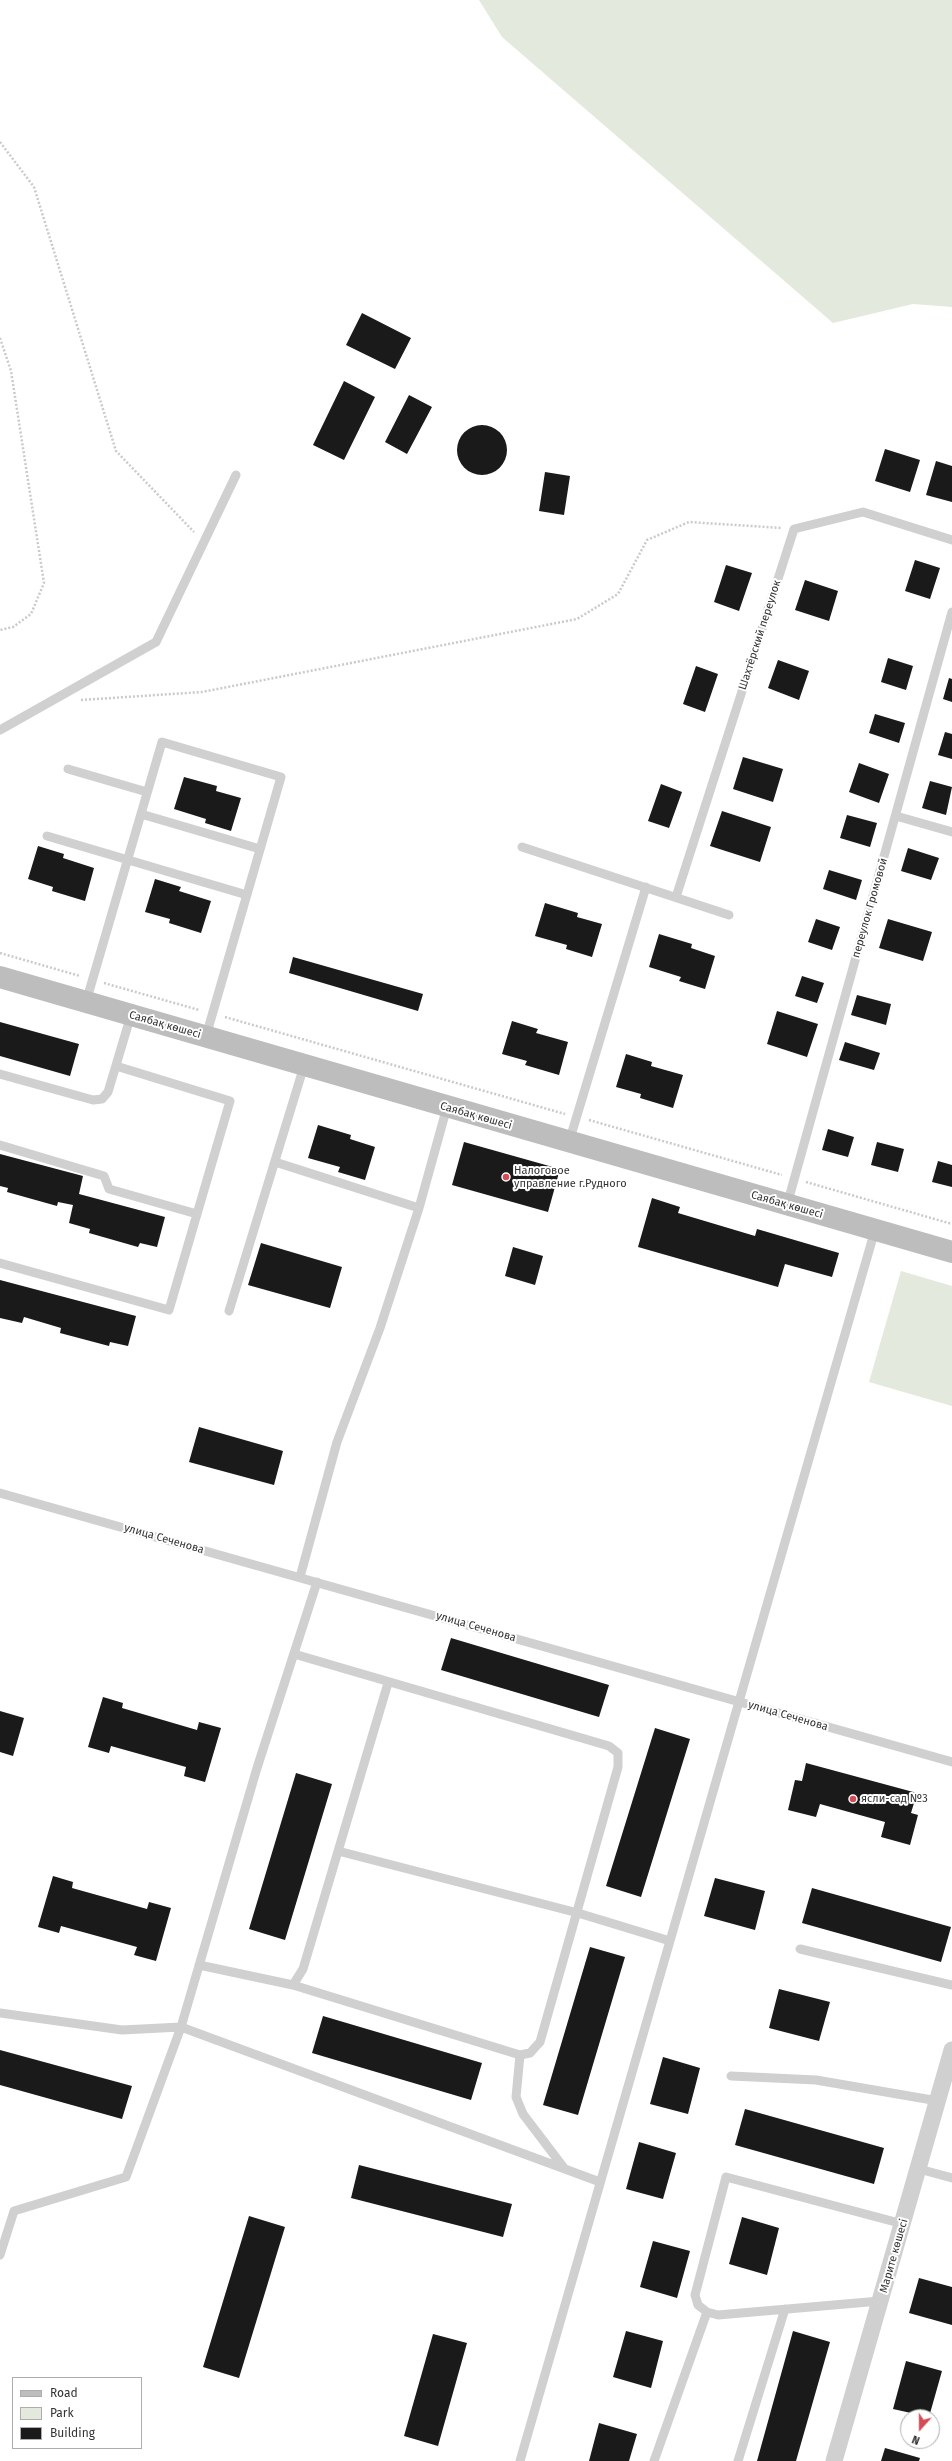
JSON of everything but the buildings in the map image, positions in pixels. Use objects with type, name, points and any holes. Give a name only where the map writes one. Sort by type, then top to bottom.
[{"type":"street","name":"Саябақ көшесі","points":[[0,977],[568,1143],[952,1252]]},
{"type":"street","name":"Марите көшесі","points":[[834,2461],[938,2101],[948,2080],[952,2050]]},
{"type":"lane","points":[[0,730],[156,642],[236,474]]},
{"type":"lane","points":[[794,529],[863,512],[952,540]]},
{"type":"lane","name":"Шахтёрский переулок","points":[[676,897],[794,529]]},
{"type":"lane","name":"переулок Громовой","points":[[787,1205],[951,625],[952,612]]},
{"type":"lane","points":[[86,1002],[162,742],[281,777],[205,1037]]},
{"type":"lane","points":[[68,769],[147,792]]},
{"type":"lane","points":[[141,814],[260,849]]},
{"type":"lane","points":[[896,816],[952,832]]},
{"type":"lane","points":[[47,836],[247,895]]},
{"type":"lane","points":[[522,847],[730,915]]},
{"type":"lane","points":[[568,1143],[646,887]]},
{"type":"lane","points":[[0,1074],[93,1100],[102,1099],[108,1092],[130,1015]]},
{"type":"lane","points":[[0,1263],[169,1310],[230,1101],[116,1066]]},
{"type":"lane","points":[[229,1311],[304,1066]]},
{"type":"lane","points":[[300,1577],[337,1442],[380,1328],[419,1208],[447,1107]]},
{"type":"lane","points":[[0,1145],[104,1176],[109,1189],[197,1214]]},
{"type":"lane","points":[[275,1162],[419,1208]]},
{"type":"lane","points":[[520,2461],[875,1230]]},
{"type":"lane","name":"улица Сеченова","points":[[0,1493],[952,1762]]},
{"type":"lane","points":[[0,2255],[14,2211],[126,2177],[181,2027],[255,1775],[317,1582]]},
{"type":"lane","points":[[199,1965],[293,1985],[520,2055],[530,2053],[540,2042],[578,1913],[618,1767],[618,1753],[609,1746],[388,1683],[294,1654]]},
{"type":"lane","points":[[293,1985],[303,1969],[388,1683]]},
{"type":"lane","points":[[338,1851],[578,1913],[670,1941]]},
{"type":"lane","points":[[800,1949],[952,1985]]},
{"type":"lane","points":[[0,2013],[122,2030],[181,2027],[600,2182]]},
{"type":"lane","points":[[520,2055],[516,2097],[523,2114],[565,2169]]},
{"type":"lane","points":[[730,2076],[816,2080],[938,2101]]},
{"type":"lane","points":[[919,2169],[952,2178]]},
{"type":"lane","points":[[880,2301],[718,2315],[707,2312],[698,2305],[695,2296],[726,2177],[903,2224]]},
{"type":"lane","points":[[738,2461],[785,2309]]},
{"type":"lane","points":[[654,2461],[707,2312]]},
{"type":"path","points":[[0,142],[34,187],[116,451],[204,542]]},
{"type":"path","points":[[0,338],[11,371],[44,583],[31,614],[13,627],[0,630]]},
{"type":"path","points":[[80,700],[202,692],[577,619],[618,594],[647,540],[689,522],[794,529]]},
{"type":"path","points":[[0,953],[952,1224]]},
{"type":"green space","points":[[479,0],[952,0],[952,307],[913,304],[833,323],[502,37]]},
{"type":"green space","points":[[901,1271],[952,1286],[952,1406],[869,1382]]},
{"type":"place","name":"Налоговое управление г.Рудного","points":[[506,1177]]},
{"type":"place","name":"ясли-сад №3","points":[[853,1799]]}]
